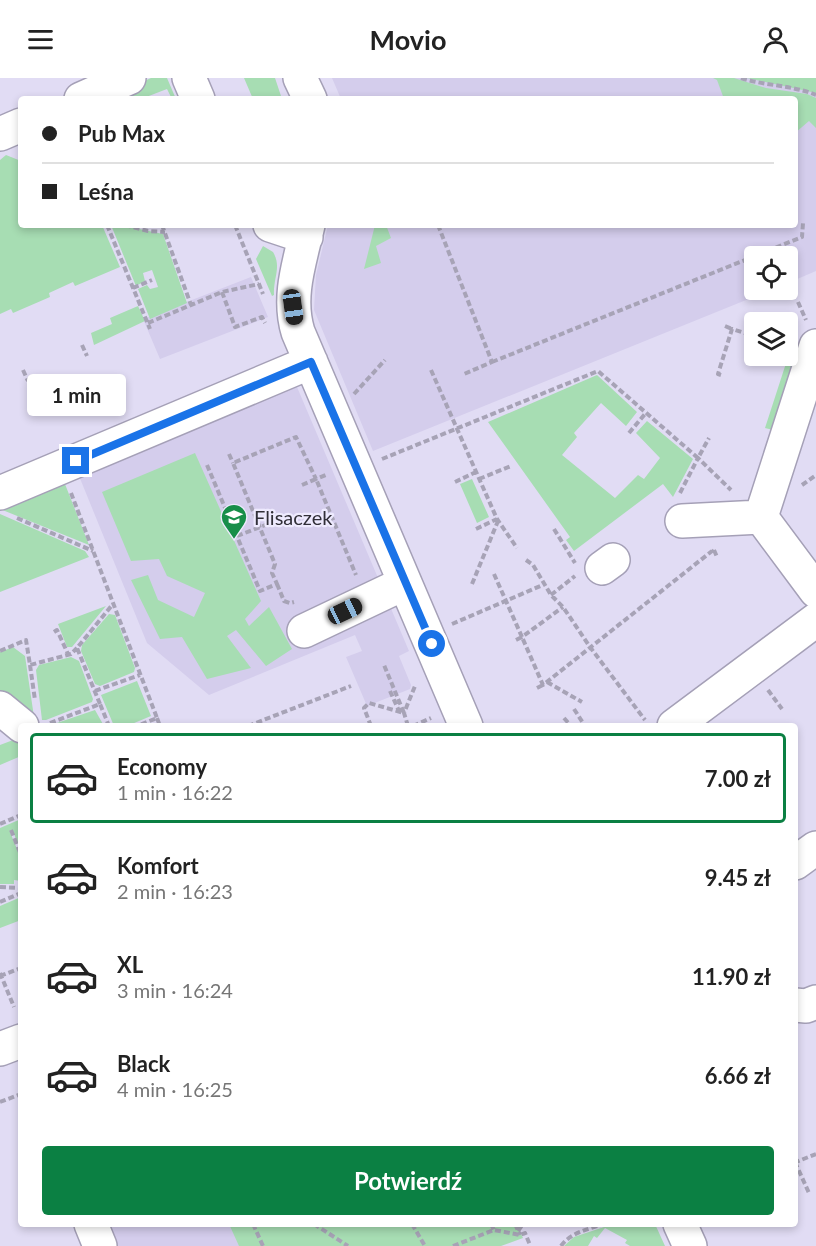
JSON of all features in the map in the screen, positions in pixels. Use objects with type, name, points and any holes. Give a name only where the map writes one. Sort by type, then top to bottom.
[{"type":"street","points":[[88,96],[129,78]]},
{"type":"street","points":[[189,78],[197,96]]},
{"type":"street","points":[[300,78],[309,96]]},
{"type":"street","points":[[0,134],[18,126]]},
{"type":"street","points":[[288,228],[307,231],[295,285],[293,307],[298,332],[465,723]]},
{"type":"street","points":[[761,517],[816,346]]},
{"type":"street","points":[[5,504],[61,467],[311,362]]},
{"type":"street","points":[[679,511],[761,517],[816,591]]},
{"type":"street","points":[[304,631],[356,586],[405,583]]},
{"type":"street","points":[[678,723],[816,620]]},
{"type":"street","points":[[0,708],[29,716]]},
{"type":"street","points":[[798,861],[816,848]]},
{"type":"street","points":[[798,1005],[806,1006],[816,1002]]},
{"type":"street","points":[[92,1227],[100,1246]]},
{"type":"street","points":[[681,1227],[690,1246]]},
{"type":"path","points":[[741,78],[764,85],[799,89],[816,95]]},
{"type":"path","points":[[464,374],[802,237],[803,223]]},
{"type":"path","points":[[108,228],[150,329]]},
{"type":"path","points":[[133,228],[165,232]]},
{"type":"path","points":[[163,228],[191,305]]},
{"type":"path","points":[[236,228],[267,303]]},
{"type":"path","points":[[439,228],[492,362]]},
{"type":"path","points":[[133,288],[152,280]]},
{"type":"path","points":[[148,323],[222,292],[259,284]]},
{"type":"path","points":[[222,292],[235,327],[262,317],[266,326]]},
{"type":"path","points":[[725,326],[744,333]]},
{"type":"path","points":[[721,375],[718,374],[732,329]]},
{"type":"path","points":[[82,345],[87,356]]},
{"type":"path","points":[[366,380],[386,360]]},
{"type":"path","points":[[23,370],[28,381]]},
{"type":"path","points":[[431,370],[497,520],[517,548]]},
{"type":"path","points":[[373,462],[598,370],[645,414],[698,458],[709,438]]},
{"type":"path","points":[[629,433],[645,414]]},
{"type":"path","points":[[233,463],[296,437],[316,479],[356,586]]},
{"type":"path","points":[[229,454],[275,564],[272,573],[286,603],[303,598]]},
{"type":"path","points":[[679,511],[696,461]]},
{"type":"path","points":[[207,465],[260,591],[277,584]]},
{"type":"path","points":[[479,479],[511,466]]},
{"type":"path","points":[[61,467],[159,723]]},
{"type":"path","points":[[455,482],[476,472]]},
{"type":"path","points":[[302,485],[323,477]]},
{"type":"path","points":[[5,504],[94,551]]},
{"type":"path","points":[[476,529],[497,520]]},
{"type":"path","points":[[472,584],[497,520]]},
{"type":"path","points":[[237,536],[268,524]]},
{"type":"path","points":[[554,529],[570,554]]},
{"type":"path","points":[[537,688],[712,551],[710,547]]},
{"type":"path","points":[[526,560],[533,565],[551,595],[563,607],[643,717]]},
{"type":"path","points":[[551,595],[599,567]]},
{"type":"path","points":[[494,574],[545,683],[582,702]]},
{"type":"path","points":[[442,629],[545,584]]},
{"type":"path","points":[[670,584],[674,590]]},
{"type":"path","points":[[30,665],[68,654],[77,648],[113,603]]},
{"type":"path","points":[[516,640],[563,607]]},
{"type":"path","points":[[624,620],[628,624]]},
{"type":"path","points":[[54,632],[57,630],[68,654]]},
{"type":"path","points":[[0,651],[27,640],[30,665],[29,716]]},
{"type":"path","points":[[77,648],[108,723]]},
{"type":"path","points":[[384,664],[401,712]]},
{"type":"path","points":[[95,692],[140,675]]},
{"type":"path","points":[[763,684],[782,708]]},
{"type":"path","points":[[256,723],[351,686]]},
{"type":"path","points":[[401,712],[415,686]]},
{"type":"path","points":[[390,691],[406,723]]},
{"type":"path","points":[[370,723],[364,708],[369,703],[401,712]]},
{"type":"path","points":[[49,723],[100,704]]},
{"type":"path","points":[[574,709],[583,723]]},
{"type":"path","points":[[150,723],[157,718]]},
{"type":"path","points":[[564,718],[568,723]]},
{"type":"path","points":[[0,824],[18,816]]},
{"type":"path","points":[[11,830],[18,848]]},
{"type":"path","points":[[0,887],[18,888]]},
{"type":"path","points":[[0,902],[18,894]]},
{"type":"path","points":[[14,1007],[0,975],[18,969]]},
{"type":"path","points":[[0,1102],[18,1095]]},
{"type":"path","points":[[798,1161],[816,1155]]},
{"type":"path","points":[[798,1169],[809,1193]]},
{"type":"path","points":[[254,1227],[264,1246]]},
{"type":"path","points":[[319,1227],[348,1246]]},
{"type":"path","points":[[414,1227],[425,1246]]},
{"type":"path","points":[[561,1246],[576,1233],[595,1227]]},
{"type":"path","points":[[453,1246],[494,1230],[520,1228],[530,1245]]},
{"type":"shaded area","points":[[332,78],[803,78],[816,83],[816,271],[798,279],[798,246],[744,246],[744,300],[746,300],[373,451],[314,310],[316,275],[327,228],[798,228],[798,96],[340,96]]},
{"type":"shaded area","points":[[251,277],[268,317],[160,359],[143,319]]},
{"type":"shaded area","name":"Flisaczek","points":[[297,387],[409,651],[399,656],[411,685],[410,689],[367,706],[346,657],[362,651],[355,635],[209,695],[147,643],[79,476]]},
{"type":"shaded area","points":[[108,1227],[242,1227],[252,1246],[117,1246]]},
{"type":"green space","points":[[151,78],[167,78],[175,96],[170,96],[167,89],[149,96],[117,96],[116,94]]},
{"type":"green space","points":[[244,78],[275,78],[281,96],[252,96]]},
{"type":"green space","points":[[713,78],[734,78],[766,88],[807,94],[816,98],[816,128],[809,121],[798,130],[798,96],[723,96],[717,80]]},
{"type":"green space","points":[[747,78],[816,78],[816,93]]},
{"type":"green space","points":[[6,155],[18,160],[18,228],[103,228],[120,267],[75,286],[73,282],[49,293],[50,297],[13,313],[11,309],[0,314],[0,160]]},
{"type":"green space","points":[[112,228],[134,228],[163,234],[187,303],[150,319],[138,289],[147,285],[150,289],[158,287],[152,270],[143,273],[145,281],[136,286]]},
{"type":"green space","points":[[374,228],[387,228],[391,238],[376,246],[381,263],[364,269]]},
{"type":"green space","points":[[263,246],[273,252],[276,257],[277,268],[272,296],[256,259]]},
{"type":"green space","points":[[138,306],[145,321],[94,345],[91,333],[112,324],[110,318]]},
{"type":"green space","points":[[798,357],[805,360],[781,432],[765,428],[785,366],[798,366]]},
{"type":"green space","points":[[597,375],[637,412],[626,426],[601,403],[574,433],[577,437],[562,455],[615,498],[638,475],[644,479],[660,458],[636,433],[647,421],[693,459],[673,497],[663,484],[574,551],[566,540],[570,537],[488,422]]},
{"type":"green space","points":[[195,453],[261,601],[245,619],[249,626],[269,607],[292,649],[266,666],[236,630],[227,636],[251,668],[207,679],[182,637],[160,639],[131,580],[148,575],[158,600],[194,617],[205,593],[167,576],[159,559],[131,561],[102,492]]},
{"type":"green space","points":[[63,479],[89,545],[0,509]]},
{"type":"green space","points":[[472,479],[489,517],[477,523],[460,484]]},
{"type":"green space","points":[[0,514],[85,551],[89,557],[0,592]]},
{"type":"green space","points":[[106,606],[72,647],[67,647],[58,624]]},
{"type":"green space","points":[[109,614],[115,615],[135,668],[134,672],[100,686],[95,684],[81,651],[82,645]]},
{"type":"green space","points":[[13,647],[25,656],[34,717],[0,696],[0,652]]},
{"type":"green space","points":[[71,657],[79,661],[93,699],[92,702],[42,720],[36,670],[39,665]]},
{"type":"green space","points":[[137,681],[151,716],[134,723],[113,723],[101,695]]},
{"type":"green space","points":[[95,710],[102,723],[57,723]]},
{"type":"green space","points":[[18,738],[18,757],[0,765],[0,745]]},
{"type":"green space","points":[[18,820],[18,844],[13,831],[10,832],[18,852],[18,881],[14,880],[14,884],[0,884],[0,828]]},
{"type":"green space","points":[[18,898],[18,921],[0,928],[0,906]]},
{"type":"green space","points":[[230,1227],[518,1227],[523,1238],[501,1246],[239,1246]]},
{"type":"green space","points":[[604,1227],[656,1227],[665,1246],[630,1246],[625,1243],[627,1240],[605,1228],[597,1238],[594,1236],[588,1246],[564,1246],[574,1237]]},
{"type":"place","name":"Flisaczek","points":[[234,540]]},
{"type":"route","points":[[76,461],[311,362],[432,644]]}]
